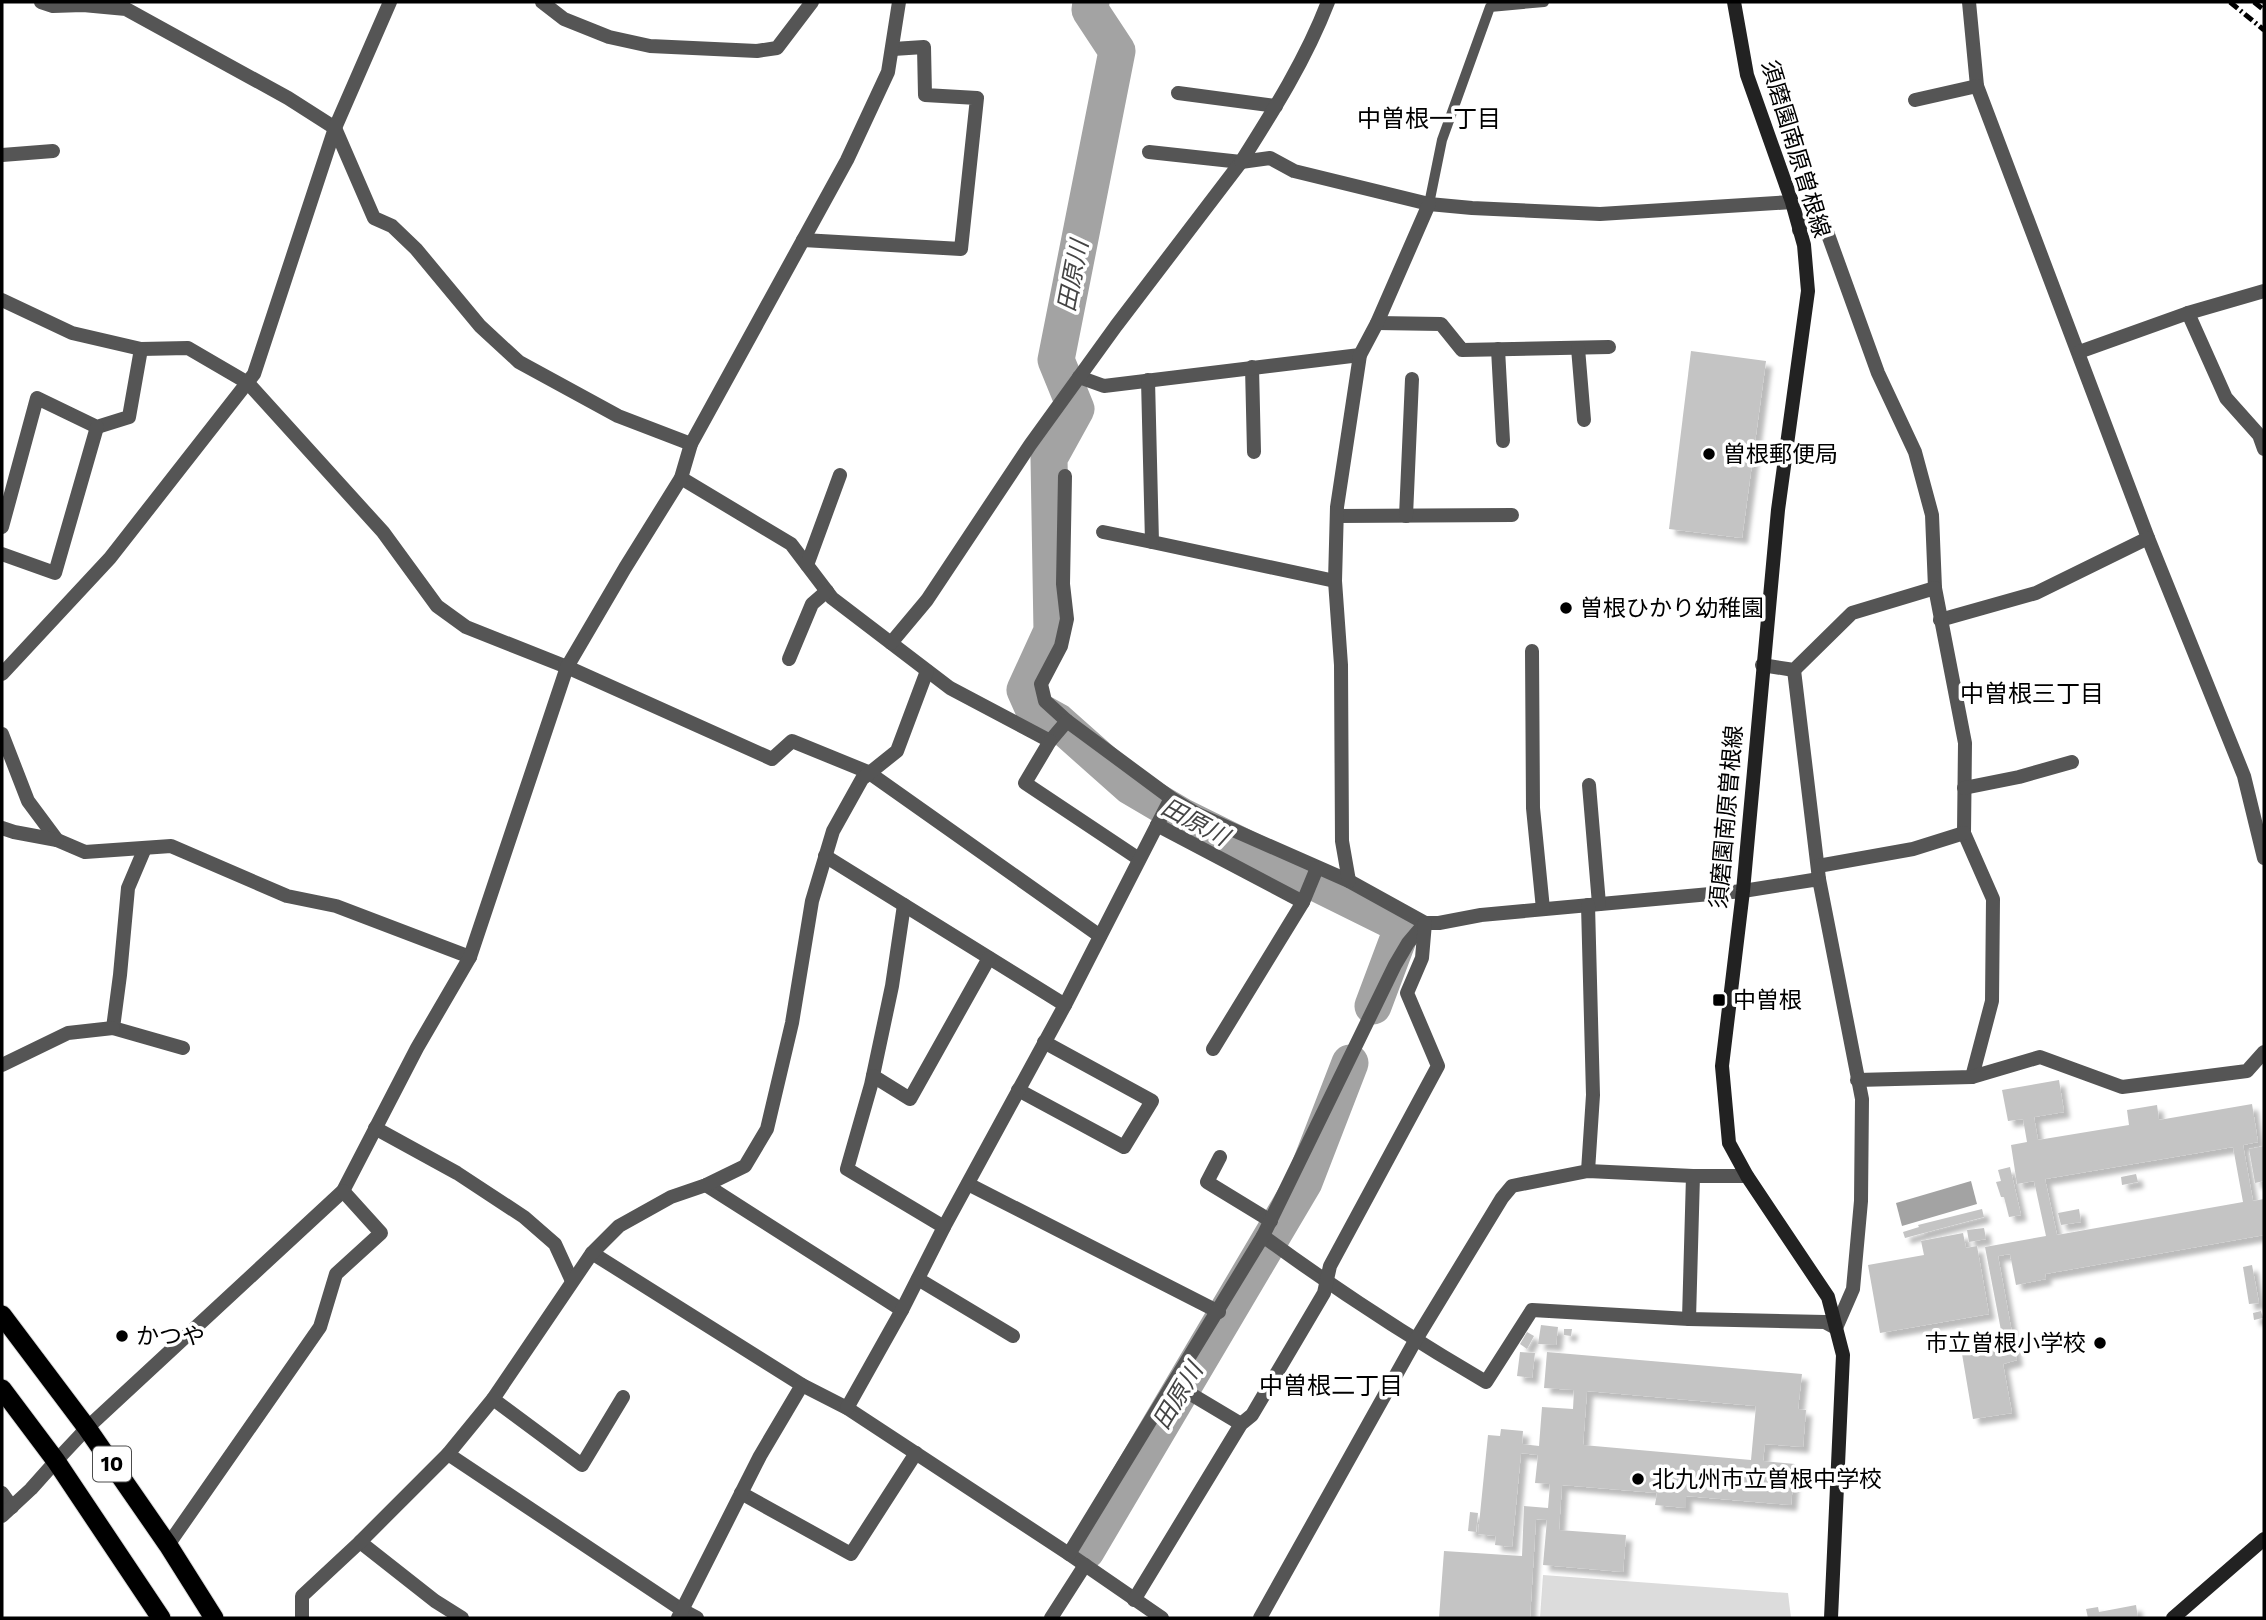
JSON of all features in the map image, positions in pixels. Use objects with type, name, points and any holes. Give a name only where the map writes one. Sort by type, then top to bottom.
[{"type":"highway","name":"10","points":[[2,1315],[87,1428],[168,1545],[214,1618]]},
{"type":"highway","name":"10","points":[[2,1389],[56,1461],[153,1614]]},
{"type":"main road","name":"須磨園南原曽根線","points":[[1734,2],[1747,75],[1792,202],[1804,245],[1808,291],[1777,510],[1743,891],[1722,1066],[1729,1143],[1747,1177],[1828,1297],[1843,1355],[1830,1618]]},
{"type":"main road","points":[[2173,1618],[2264,1539]]},
{"type":"street","points":[[41,2],[53,6],[128,6],[335,128],[374,218],[392,226],[480,326],[519,362],[618,416],[691,444]]},
{"type":"street","points":[[2,674],[110,558],[254,374],[335,128],[390,2]]},
{"type":"street","points":[[542,2],[564,19],[609,37],[650,46],[757,51],[777,48],[812,2]]},
{"type":"street","points":[[2,1493],[7,1511],[87,1428],[343,1191],[417,1048],[470,957],[568,667],[681,478],[691,444],[847,160],[888,72],[899,2]]},
{"type":"street","points":[[891,643],[926,600],[1079,377],[1241,162],[1315,36],[1328,2]]},
{"type":"street","points":[[1969,2],[1977,86],[2148,538],[2244,776],[2264,858]]},
{"type":"street","points":[[803,240],[961,249],[977,98],[925,95],[925,47],[893,49]]},
{"type":"street","points":[[1914,100],[1977,86]]},
{"type":"street","points":[[1178,93],[1276,106]]},
{"type":"street","points":[[2,155],[53,151]]},
{"type":"street","points":[[1149,152],[1241,162],[1270,158],[1294,171],[1429,204],[1472,208],[1600,214],[1792,202]]},
{"type":"street","points":[[1349,881],[1342,841],[1341,665],[1335,581],[1337,516],[1360,355],[1377,323],[1429,204]]},
{"type":"street","points":[[1799,230],[1822,218],[1878,373],[1915,452],[1932,515],[1935,588],[1965,743],[1964,833],[1993,899],[1992,1001],[1972,1077]]},
{"type":"street","points":[[2078,352],[2188,313],[2264,291]]},
{"type":"street","points":[[2,300],[72,333],[141,349],[188,348],[248,383],[383,532],[436,606],[466,626],[568,667],[772,759],[792,741],[869,772],[1100,936]]},
{"type":"street","points":[[2188,313],[2226,398],[2259,435],[2264,449]]},
{"type":"street","points":[[1377,323],[1441,324],[1462,350],[1609,347]]},
{"type":"street","points":[[1578,348],[1584,420]]},
{"type":"street","points":[[2,527],[37,398],[97,427],[129,417],[141,349]]},
{"type":"street","points":[[1498,349],[1503,441]]},
{"type":"street","points":[[1079,377],[1104,386],[1360,355]]},
{"type":"street","points":[[1252,367],[1254,452]]},
{"type":"street","points":[[1406,516],[1412,379]]},
{"type":"street","points":[[1148,380],[1152,541]]},
{"type":"street","points":[[2,554],[55,573],[97,427]]},
{"type":"street","points":[[807,565],[840,475]]},
{"type":"street","points":[[1065,477],[1063,584],[1067,619],[1062,646],[1041,684],[1045,701],[1067,721],[1171,798],[1197,814],[1349,881],[1425,923],[1543,909],[1743,891],[1913,849],[1964,833]]},
{"type":"street","points":[[681,478],[791,544],[832,598],[950,688],[1050,741]]},
{"type":"street","points":[[1337,516],[1511,515]]},
{"type":"street","points":[[1103,531],[1335,581]]},
{"type":"street","points":[[1940,620],[2036,593],[2148,538]]},
{"type":"street","points":[[1794,670],[1852,613],[1935,588]]},
{"type":"street","points":[[789,659],[812,604],[827,591]]},
{"type":"street","points":[[1532,651],[1533,808],[1543,909]]},
{"type":"street","points":[[1762,665],[1794,670]]},
{"type":"street","points":[[1263,1236],[1415,1341],[1486,1382],[1532,1310],[1689,1319],[1825,1322],[1836,1328],[1853,1289],[1861,1201],[1862,1099],[1818,873],[1794,670]]},
{"type":"street","points":[[302,1618],[302,1596],[448,1454],[493,1399],[592,1253],[619,1226],[671,1197],[706,1185],[745,1166],[767,1129],[792,1023],[812,901],[833,831],[862,779],[897,751],[927,671]]},
{"type":"street","points":[[1067,721],[1050,741],[1025,783],[1139,859]]},
{"type":"street","points":[[2,734],[27,801],[57,840]]},
{"type":"street","points":[[1965,788],[2072,762]]},
{"type":"street","points":[[1588,785],[1593,904],[1593,1095],[1588,1171]]},
{"type":"street","points":[[847,1408],[1065,1005],[1171,798]]},
{"type":"street","points":[[1157,825],[1303,902]]},
{"type":"street","points":[[2,828],[57,840],[85,852],[171,846],[287,896],[336,906],[470,957]]},
{"type":"street","points":[[113,1028],[128,888],[145,848]]},
{"type":"street","points":[[825,856],[1065,1005]]},
{"type":"street","points":[[1213,1049],[1303,902],[1317,868]]},
{"type":"street","points":[[904,905],[892,986],[873,1076],[847,1169],[944,1227]]},
{"type":"street","points":[[1069,1554],[1263,1236],[1395,965],[1408,943],[1425,923]]},
{"type":"street","points":[[1134,1600],[1241,1424],[1252,1415],[1324,1293],[1330,1266],[1438,1066],[1407,993],[1422,958],[1425,923]]},
{"type":"street","points":[[873,1076],[910,1099],[989,958]]},
{"type":"street","points":[[2,1065],[68,1033],[113,1028],[183,1048]]},
{"type":"street","points":[[1018,1090],[1124,1147],[1152,1101],[1044,1042]]},
{"type":"street","points":[[1857,1080],[1972,1077],[2040,1057],[2122,1087],[2246,1071],[2264,1052]]},
{"type":"street","points":[[375,1128],[457,1173],[524,1217],[555,1244],[572,1281]]},
{"type":"street","points":[[1220,1157],[1207,1182],[1271,1221]]},
{"type":"street","points":[[1260,1618],[1415,1341],[1502,1198],[1512,1186],[1588,1171],[1747,1177]]},
{"type":"street","points":[[1689,1319],[1693,1176]]},
{"type":"street","points":[[968,1184],[1219,1312]]},
{"type":"street","points":[[706,1185],[902,1310]]},
{"type":"street","points":[[168,1545],[320,1327],[336,1273],[381,1233],[343,1191]]},
{"type":"street","points":[[592,1253],[802,1385],[847,1408],[1162,1618]]},
{"type":"street","points":[[918,1279],[1013,1336]]},
{"type":"street","points":[[1174,1384],[1241,1424]]},
{"type":"street","points":[[680,1614],[741,1493],[802,1385]]},
{"type":"street","points":[[493,1399],[582,1465],[623,1397]]},
{"type":"street","points":[[741,1493],[851,1554],[916,1453]]},
{"type":"street","points":[[448,1454],[680,1614],[697,1618]]},
{"type":"street","points":[[360,1542],[435,1601],[462,1618]]},
{"type":"street","points":[[1051,1618],[1085,1565]]},
{"type":"lane","points":[[1429,204],[1442,140],[1490,7],[1544,2]]},
{"type":"shaded area","points":[[1971,1181],[1977,1204],[1902,1226],[1896,1203]]},
{"type":"shaded area","points":[[1543,1575],[1788,1593],[1791,1618],[1540,1618]]},
{"type":"building","name":"曽根郵便局","points":[[1691,351],[1766,361],[1742,538],[1669,529]]},
{"type":"building","points":[[2059,1080],[2064,1112],[2034,1117],[2038,1140],[2129,1125],[2127,1110],[2157,1105],[2159,1120],[2252,1104],[2258,1142],[2243,1145],[2253,1201],[2264,1199],[2264,1235],[2045,1274],[2046,1279],[2016,1285],[2010,1254],[1998,1256],[2017,1360],[2003,1364],[2012,1413],[1973,1419],[1962,1354],[2004,1346],[1985,1247],[2046,1236],[2034,1181],[2017,1184],[2011,1145],[2027,1142],[2023,1119],[2008,1121],[2002,1090]],"holes":[[[2233,1147],[2243,1202],[2057,1235],[2045,1179]]]},
{"type":"building","points":[[2264,1146],[2264,1181],[2255,1183],[2249,1149]]},
{"type":"building","points":[[2010,1167],[2021,1215],[2009,1217],[2004,1197],[2001,1197],[1996,1182],[2001,1181],[1998,1170]]},
{"type":"building","points":[[2136,1174],[2138,1182],[2122,1185],[2121,1177]]},
{"type":"building","points":[[1982,1209],[1984,1217],[1905,1238],[1903,1232],[1919,1227],[1918,1225]]},
{"type":"building","points":[[2079,1209],[2081,1222],[2061,1225],[2058,1213]]},
{"type":"building","points":[[1984,1228],[1986,1239],[1969,1242],[1967,1230]]},
{"type":"building","points":[[1963,1233],[1966,1248],[1977,1246],[1989,1314],[1880,1333],[1868,1265],[1924,1255],[1921,1241]]},
{"type":"building","points":[[2252,1265],[2259,1303],[2249,1304],[2243,1267]]},
{"type":"building","points":[[2261,1311],[2263,1318],[2254,1320],[2253,1313]]},
{"type":"building","points":[[1541,1325],[1558,1327],[1556,1345],[1538,1344]]},
{"type":"building","points":[[1564,1329],[1572,1329],[1571,1336],[1564,1335]]},
{"type":"building","points":[[1527,1332],[1534,1336],[1527,1349],[1520,1344]]},
{"type":"building","points":[[1520,1352],[1535,1353],[1532,1378],[1517,1376]]},
{"type":"building","points":[[1547,1352],[1802,1374],[1798,1409],[1806,1410],[1803,1447],[1765,1444],[1763,1461],[1795,1464],[1791,1505],[1686,1496],[1686,1508],[1655,1505],[1657,1493],[1562,1485],[1559,1530],[1626,1535],[1623,1572],[1543,1565],[1547,1520],[1536,1519],[1530,1618],[1439,1618],[1444,1551],[1522,1556],[1524,1506],[1548,1508],[1550,1484],[1535,1483],[1538,1455],[1521,1453],[1512,1547],[1495,1545],[1496,1536],[1478,1534],[1488,1435],[1500,1436],[1501,1429],[1523,1431],[1522,1444],[1539,1446],[1542,1407],[1573,1409],[1574,1390],[1544,1388]],"holes":[[[1587,1391],[1756,1406],[1751,1460],[1583,1445]]]},
{"type":"building","points":[[1470,1512],[1478,1513],[1476,1532],[1468,1531]]},
{"type":"building","points":[[2136,1605],[2138,1618],[2088,1618],[2086,1609],[2098,1607],[2099,1612]]},
{"type":"waterway","name":"田原川","points":[[1091,2],[1090,10],[1117,51],[1056,360],[1076,409],[1049,458],[1052,631],[1025,690],[1033,708],[1058,722],[1130,786],[1181,816],[1403,926],[1373,1006]]},
{"type":"waterway","name":"田原川","points":[[1086,1551],[1304,1182],[1350,1063]]},
{"type":"railway","points":[[2230,2],[2264,30]]},
{"type":"railway","points":[[2254,2],[2264,10]]},
{"type":"place","name":"曽根郵便局","points":[[1709,454]]},
{"type":"place","name":"曽根ひかり幼稚園","points":[[1566,608]]},
{"type":"place","name":"中曽根","points":[[1719,1000]]},
{"type":"place","name":"かつや","points":[[122,1336]]},
{"type":"place","name":"市立曽根小学校","points":[[2100,1343]]},
{"type":"place","name":"北九州市立曽根中学校","points":[[1638,1479]]},
{"type":"district","name":"中曽根一丁目","points":[[1429,119]]},
{"type":"district","name":"中曽根三丁目","points":[[2032,694]]},
{"type":"district","name":"中曽根二丁目","points":[[1331,1386]]}]
